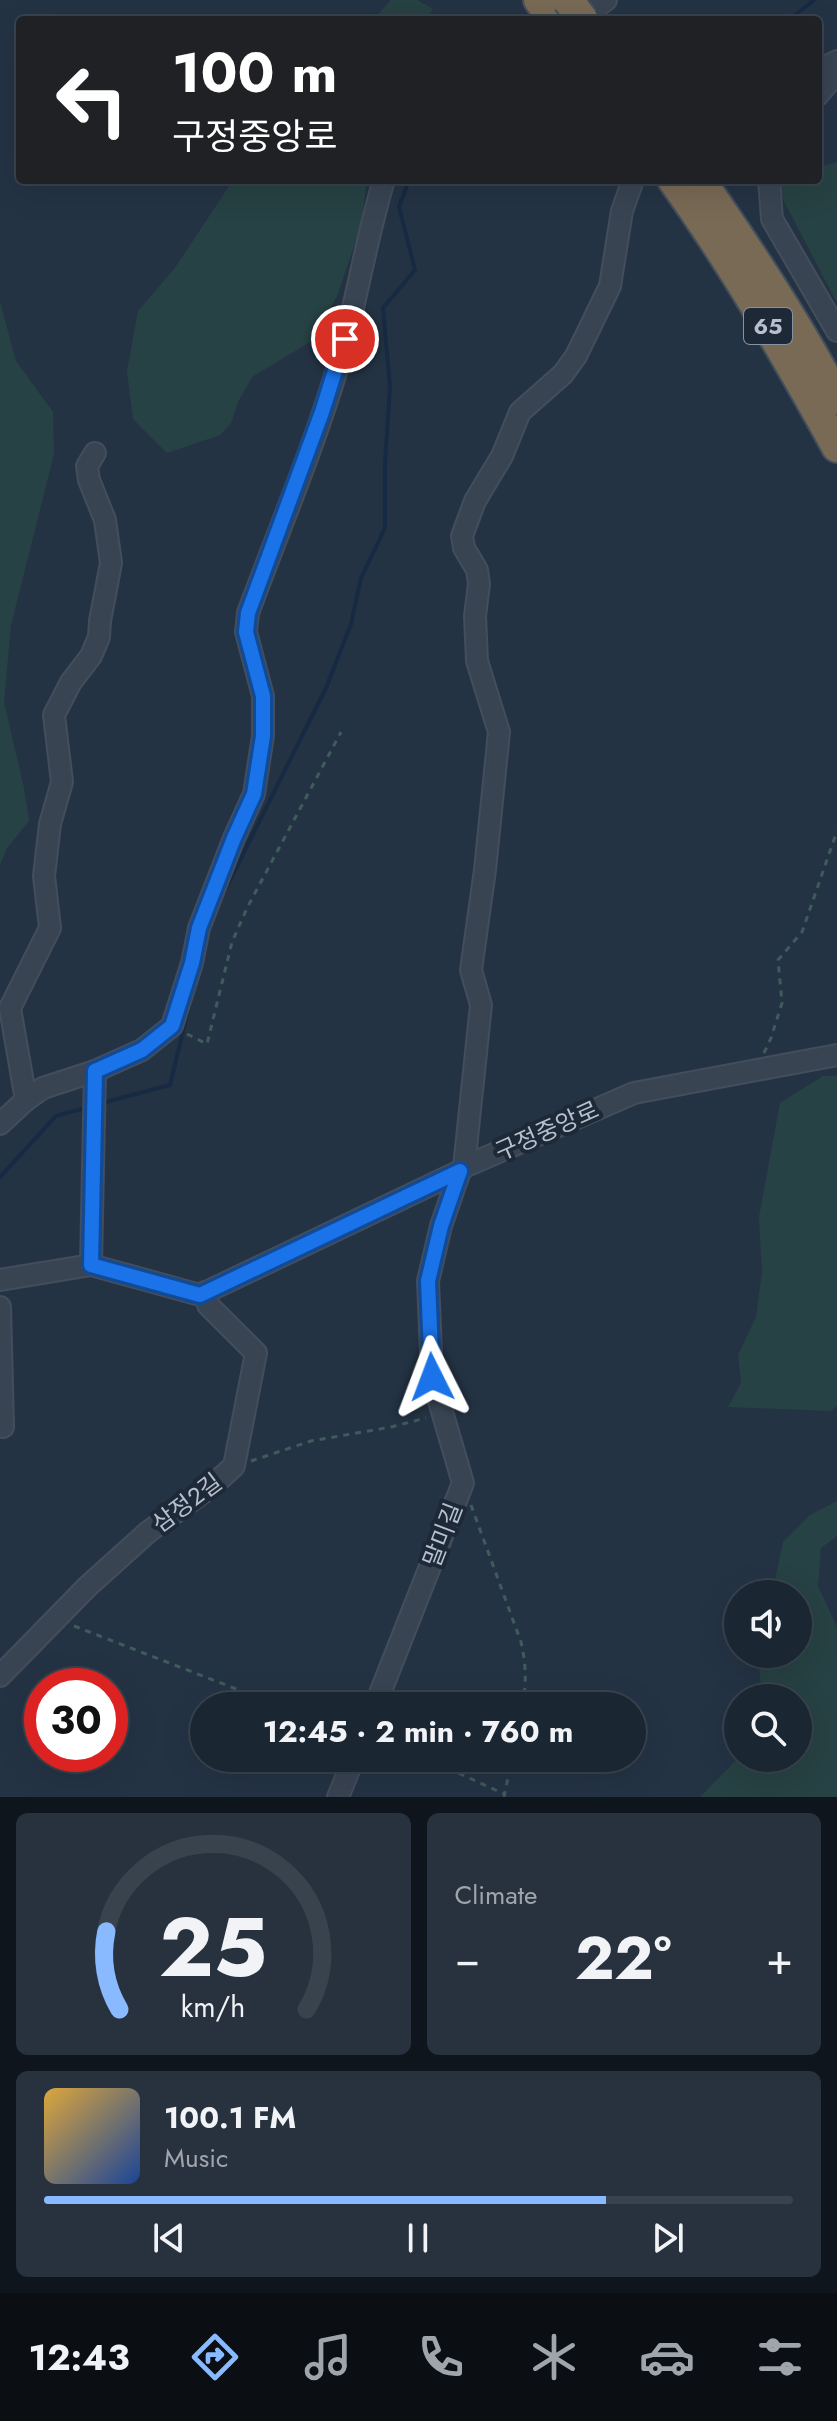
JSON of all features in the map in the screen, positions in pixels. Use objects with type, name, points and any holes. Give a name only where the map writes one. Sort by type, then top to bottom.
[{"type":"highway","name":"65","points":[[680,184],[703,196],[747,247],[837,399]]},
{"type":"highway","name":"65","points":[[703,196],[770,328],[837,447]]},
{"type":"street","points":[[586,16],[606,0]]},
{"type":"street","points":[[822,90],[829,82],[837,61]]},
{"type":"street","points":[[0,1124],[43,1088],[96,1078],[142,1050],[172,1026],[192,963],[199,928],[254,794],[263,736],[263,696],[246,632],[248,613],[339,361],[383,184]]},
{"type":"street","name":"말미길","points":[[381,1692],[463,1483],[432,1377],[428,1281],[441,1226],[462,1169],[481,1005],[471,970],[499,732],[477,661],[475,616],[479,584],[477,570],[464,548],[462,536],[475,501],[502,456],[520,412],[563,374],[590,328],[610,286],[622,211],[632,184]]},
{"type":"street","points":[[769,184],[772,219],[837,331]]},
{"type":"street","points":[[26,1100],[10,1008],[50,928],[44,876],[50,824],[62,782],[54,715],[71,682],[91,656],[99,637],[111,563],[105,520],[89,480],[87,466],[95,453]]},
{"type":"street","name":"구정중앙로","points":[[205,1292],[462,1169],[634,1093],[837,1055]]},
{"type":"street","points":[[91,1265],[96,1078]]},
{"type":"street","points":[[0,1280],[91,1265],[200,1295],[205,1292]]},
{"type":"street","points":[[3,1427],[0,1306],[31,1275]]},
{"type":"street","name":"삼정2길","points":[[0,1676],[87,1587],[148,1532],[212,1486],[234,1466],[256,1353],[208,1305],[205,1292]]},
{"type":"street","points":[[338,1797],[348,1772]]},
{"type":"path","points":[[176,1029],[207,1044],[232,942],[341,732]]},
{"type":"path","points":[[755,1070],[771,1038],[782,1003],[778,960],[802,932],[837,831]]},
{"type":"path","points":[[234,1466],[311,1441],[391,1427],[442,1414]]},
{"type":"path","points":[[463,1483],[521,1642],[525,1658],[526,1692]]},
{"type":"path","points":[[56,1619],[244,1692]]},
{"type":"path","points":[[456,1772],[504,1795],[509,1772]]},
{"type":"green space","points":[[391,0],[417,0],[433,9],[428,16],[377,16]]},
{"type":"green space","points":[[837,162],[837,303],[775,184],[822,184],[822,166]]},
{"type":"green space","points":[[230,184],[366,184],[361,226],[337,296],[312,341],[252,377],[231,423],[220,435],[167,453],[133,419],[127,371],[138,311],[175,268]]},
{"type":"green space","points":[[0,302],[16,361],[53,412],[54,454],[11,625],[4,702],[29,821],[7,848],[0,865]]},
{"type":"green space","points":[[823,1076],[837,1076],[837,1406],[831,1411],[728,1407],[741,1383],[738,1355],[756,1317],[762,1273],[759,1217],[780,1103]]},
{"type":"green space","points":[[837,1501],[837,1536],[821,1548],[818,1586],[837,1627],[837,1797],[700,1797],[724,1772],[812,1772],[812,1684],[761,1684],[759,1668],[812,1668],[812,1580],[775,1580],[783,1542],[810,1515]]},
{"type":"waterway","points":[[794,16],[814,0]]},
{"type":"waterway","points":[[219,902],[326,688],[351,624],[361,578],[385,528],[390,387],[383,308],[415,270],[399,207],[408,184]]},
{"type":"waterway","points":[[102,1103],[170,1085],[190,1002]]},
{"type":"waterway","points":[[0,1177],[56,1116],[89,1107]]},
{"type":"route","points":[[345,339],[322,412],[248,613],[246,632],[263,696],[263,736],[254,794],[199,928],[192,963],[172,1026],[142,1050],[95,1071],[91,1265],[200,1295],[460,1171],[441,1226],[428,1281],[432,1377]]}]
